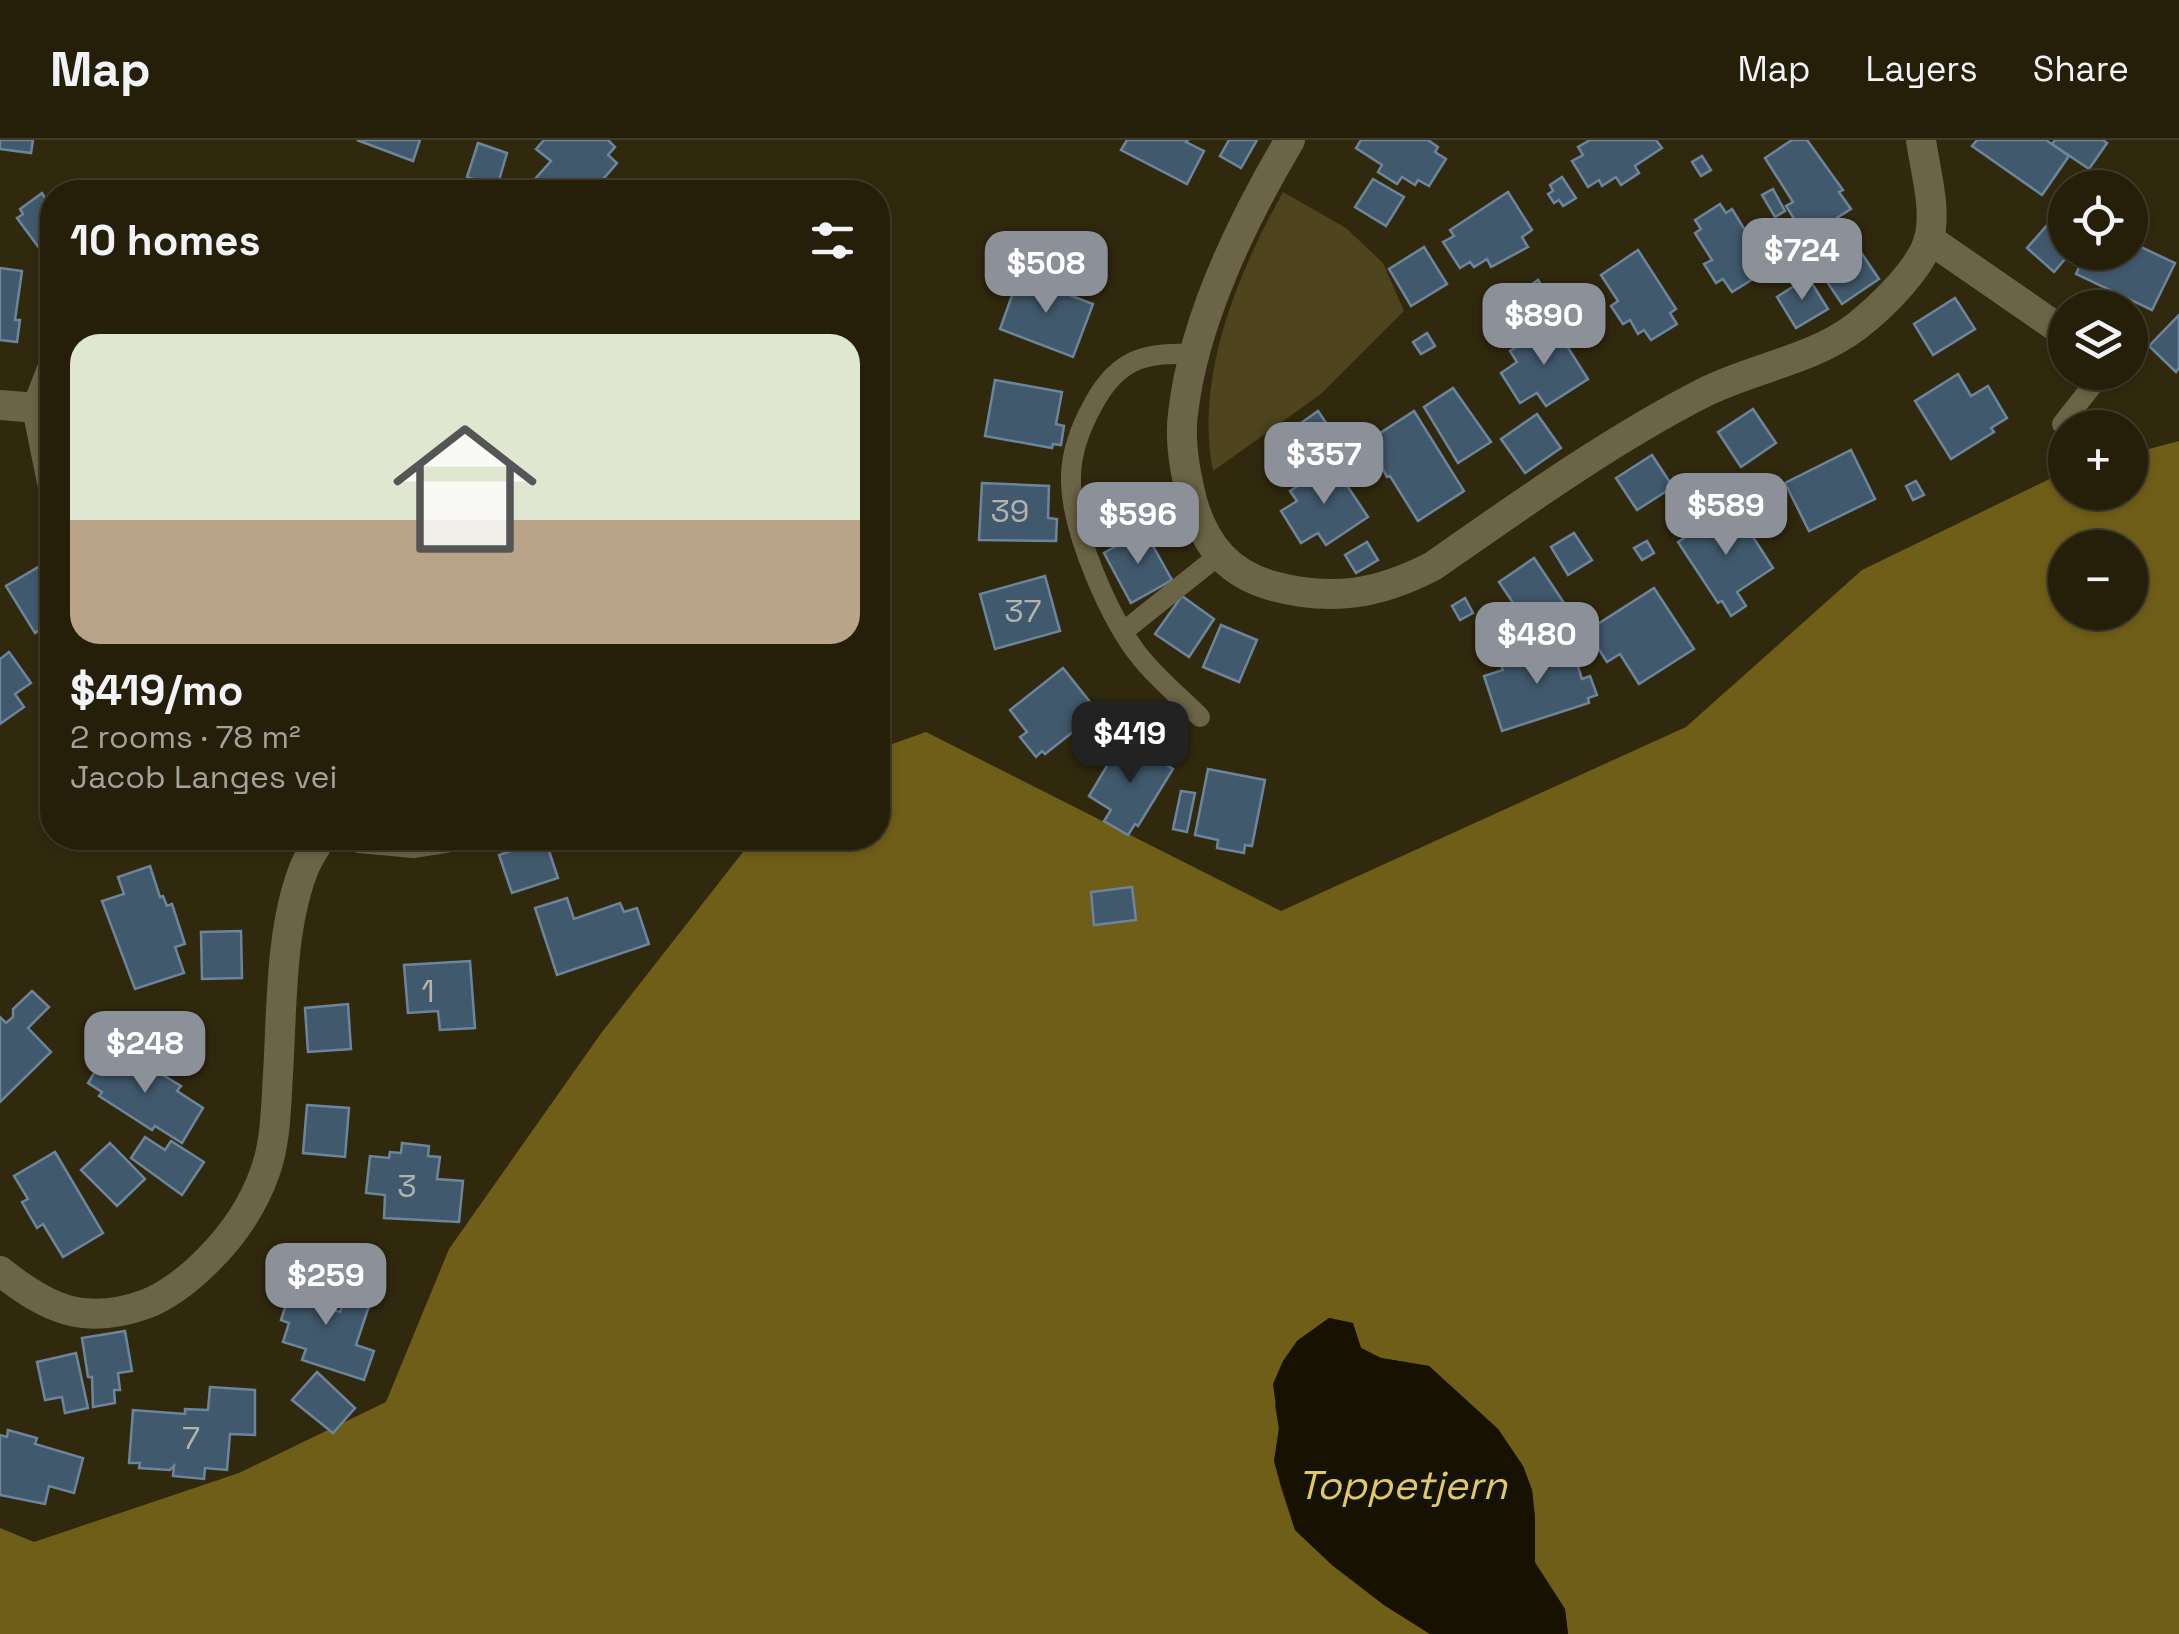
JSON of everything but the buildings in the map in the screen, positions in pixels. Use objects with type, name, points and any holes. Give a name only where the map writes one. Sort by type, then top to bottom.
[{"type":"street","points":[[1290,140],[1236,235],[1196,354],[1182,416],[1184,454],[1202,532],[1218,556],[1252,580],[1290,591],[1336,595],[1400,583],[1433,566],[1640,428],[1707,391],[1825,345],[1856,327],[1903,282],[1929,239],[1930,209],[1922,140]]},
{"type":"street","points":[[1929,239],[2048,322]]},
{"type":"street","points":[[40,398],[36,408],[40,426]]},
{"type":"street","points":[[0,405],[36,408]]},
{"type":"street","points":[[0,1272],[26,1292],[64,1310],[114,1316],[158,1299],[191,1277],[244,1217],[266,1170],[276,1115],[287,943],[303,870],[314,850]]},
{"type":"lane","points":[[1196,354],[1147,355],[1128,362],[1097,397],[1082,423],[1071,484],[1079,525],[1102,593],[1140,658],[1200,718]]},
{"type":"lane","points":[[2073,410],[2089,390]]},
{"type":"lane","points":[[1124,632],[1218,556]]},
{"type":"shaded area","points":[[1283,192],[1346,228],[1383,263],[1404,311],[1321,394],[1213,471],[1210,399],[1224,327],[1250,257]]},
{"type":"shaded area","points":[[2179,441],[2179,1634],[1568,1634],[1565,1609],[1535,1562],[1532,1490],[1523,1466],[1498,1429],[1429,1366],[1381,1358],[1361,1348],[1352,1323],[1329,1318],[1297,1341],[1275,1406],[1279,1429],[1274,1461],[1281,1488],[1295,1530],[1332,1565],[1430,1634],[0,1634],[0,1528],[34,1542],[239,1473],[386,1402],[449,1249],[602,1032],[745,850],[890,850],[890,745],[926,732],[1281,911],[1686,727],[1862,570],[2048,480],[2048,510],[2148,510],[2148,449]]},
{"type":"water","name":"Toppetjern","points":[[1329,1318],[1353,1323],[1361,1348],[1381,1358],[1429,1366],[1498,1429],[1523,1466],[1532,1490],[1535,1563],[1565,1609],[1568,1634],[1430,1634],[1332,1565],[1295,1530],[1274,1461],[1279,1429],[1273,1384],[1297,1341]]}]
